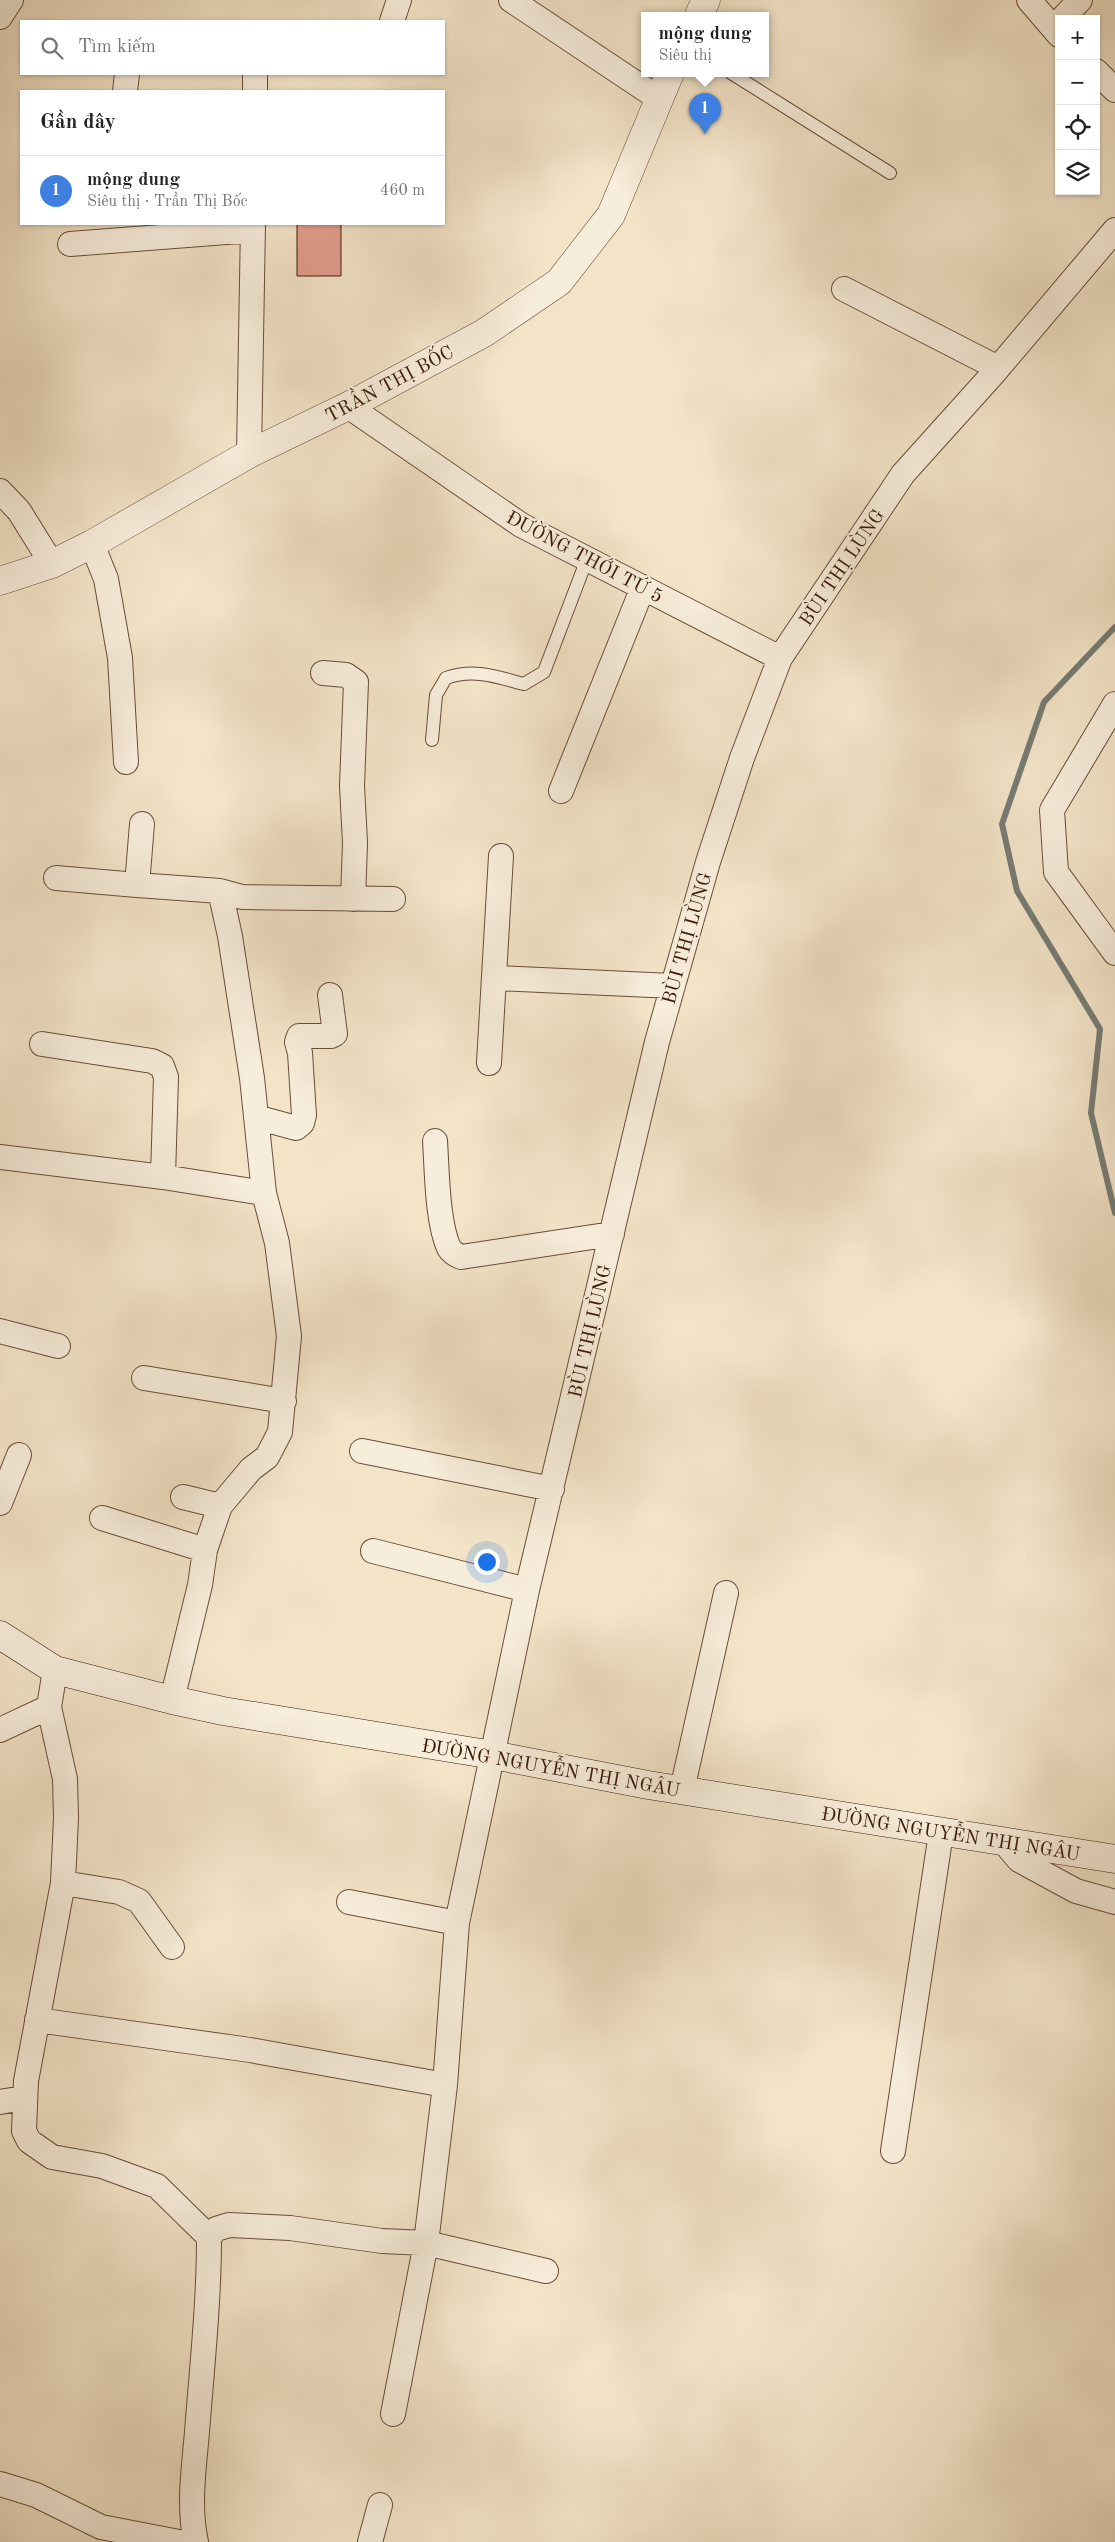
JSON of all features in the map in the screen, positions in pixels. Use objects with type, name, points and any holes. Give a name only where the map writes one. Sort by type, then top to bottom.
[{"type":"main road","points":[[700,12],[706,0]]},
{"type":"main road","name":"TRẦN THỊ BỐC","points":[[0,581],[52,564],[92,544],[249,454],[348,406],[484,333],[559,282],[611,215],[668,77]]},
{"type":"main road","name":"ĐƯỜNG NGUYỄN THỊ NGÂU","points":[[0,1635],[55,1670],[172,1700],[493,1755],[682,1790],[941,1833],[1115,1859]]},
{"type":"street","points":[[0,17],[10,0]]},
{"type":"street","points":[[392,20],[399,0]]},
{"type":"street","points":[[511,0],[658,98]]},
{"type":"street","points":[[1029,0],[1055,23]]},
{"type":"street","points":[[1067,15],[1080,0]]},
{"type":"street","points":[[125,90],[127,75]]},
{"type":"street","points":[[255,75],[255,90]]},
{"type":"street","points":[[1100,76],[1115,90]]},
{"type":"street","points":[[70,244],[253,227],[249,454]]},
{"type":"street","name":"BÙI THỊ LÙNG","points":[[393,2414],[426,2243],[445,2085],[457,1923],[527,1590],[657,1042],[708,862],[729,796],[780,658],[903,474],[998,368],[1115,230]]},
{"type":"street","points":[[844,289],[998,368]]},
{"type":"street","name":"ĐƯỜNG THỚI TỨ 5","points":[[348,406],[521,525],[780,658]]},
{"type":"street","points":[[0,491],[19,511],[52,564]]},
{"type":"street","points":[[92,544],[106,579],[120,658],[126,762]]},
{"type":"street","points":[[561,791],[643,587]]},
{"type":"street","points":[[323,673],[346,675],[356,682],[352,786],[353,899]]},
{"type":"street","points":[[1115,704],[1052,810],[1056,872],[1115,953]]},
{"type":"street","points":[[137,885],[142,824]]},
{"type":"street","points":[[489,1063],[496,978],[501,856]]},
{"type":"street","points":[[56,878],[220,892],[242,897],[393,899]]},
{"type":"street","points":[[172,1700],[200,1584],[205,1550],[220,1506],[251,1469],[267,1457],[280,1432],[289,1336],[277,1243],[264,1193],[252,1078],[230,936],[220,892]]},
{"type":"street","points":[[496,978],[673,986]]},
{"type":"street","points":[[256,1117],[296,1128],[302,1123],[300,1053],[297,1042],[299,1036],[331,1036],[335,1034],[330,995]]},
{"type":"street","points":[[42,1044],[152,1061],[162,1066],[166,1077],[163,1177]]},
{"type":"street","points":[[434,1141],[443,1220],[449,1248],[455,1255],[461,1257],[612,1234]]},
{"type":"street","points":[[0,1158],[163,1177],[264,1193]]},
{"type":"street","points":[[0,1331],[58,1346]]},
{"type":"street","points":[[144,1378],[284,1401]]},
{"type":"street","points":[[362,1451],[552,1489]]},
{"type":"street","points":[[0,1503],[19,1455]]},
{"type":"street","points":[[183,1498],[220,1506]]},
{"type":"street","points":[[102,1518],[205,1550]]},
{"type":"street","points":[[373,1551],[527,1590]]},
{"type":"street","points":[[682,1790],[726,1593]]},
{"type":"street","points":[[55,1670],[49,1707],[65,1779],[66,1818],[63,1883],[24,2098],[24,2131],[29,2141],[52,2157],[102,2166],[157,2186],[209,2237]]},
{"type":"street","points":[[0,1730],[49,1707]]},
{"type":"street","points":[[893,2151],[941,1833]]},
{"type":"street","points":[[1003,1841],[1019,1860],[1076,1891],[1115,1902]]},
{"type":"street","points":[[63,1883],[119,1892],[138,1901],[172,1947]]},
{"type":"street","points":[[349,1902],[457,1923]]},
{"type":"street","points":[[37,2020],[250,2050],[445,2085]]},
{"type":"street","points":[[0,2102],[24,2098]]},
{"type":"street","points":[[196,2542],[192,2526],[192,2499],[209,2268],[209,2237],[216,2229],[229,2225],[290,2228],[382,2241],[426,2243],[546,2271]]},
{"type":"street","points":[[0,2484],[36,2496],[101,2527],[179,2542]]},
{"type":"street","points":[[370,2542],[380,2505]]},
{"type":"lane","points":[[736,77],[890,173]]},
{"type":"lane","points":[[432,740],[436,695],[446,678],[461,672],[484,674],[524,684],[544,672],[587,559]]},
{"type":"building","points":[[297,225],[341,225],[341,276],[297,276]]},
{"type":"waterway","points":[[1115,627],[1044,702],[1002,824],[1017,891],[1100,1029],[1091,1113],[1115,1213]]},
{"type":"place","name":"mộng dung","points":[[705,134]]}]
